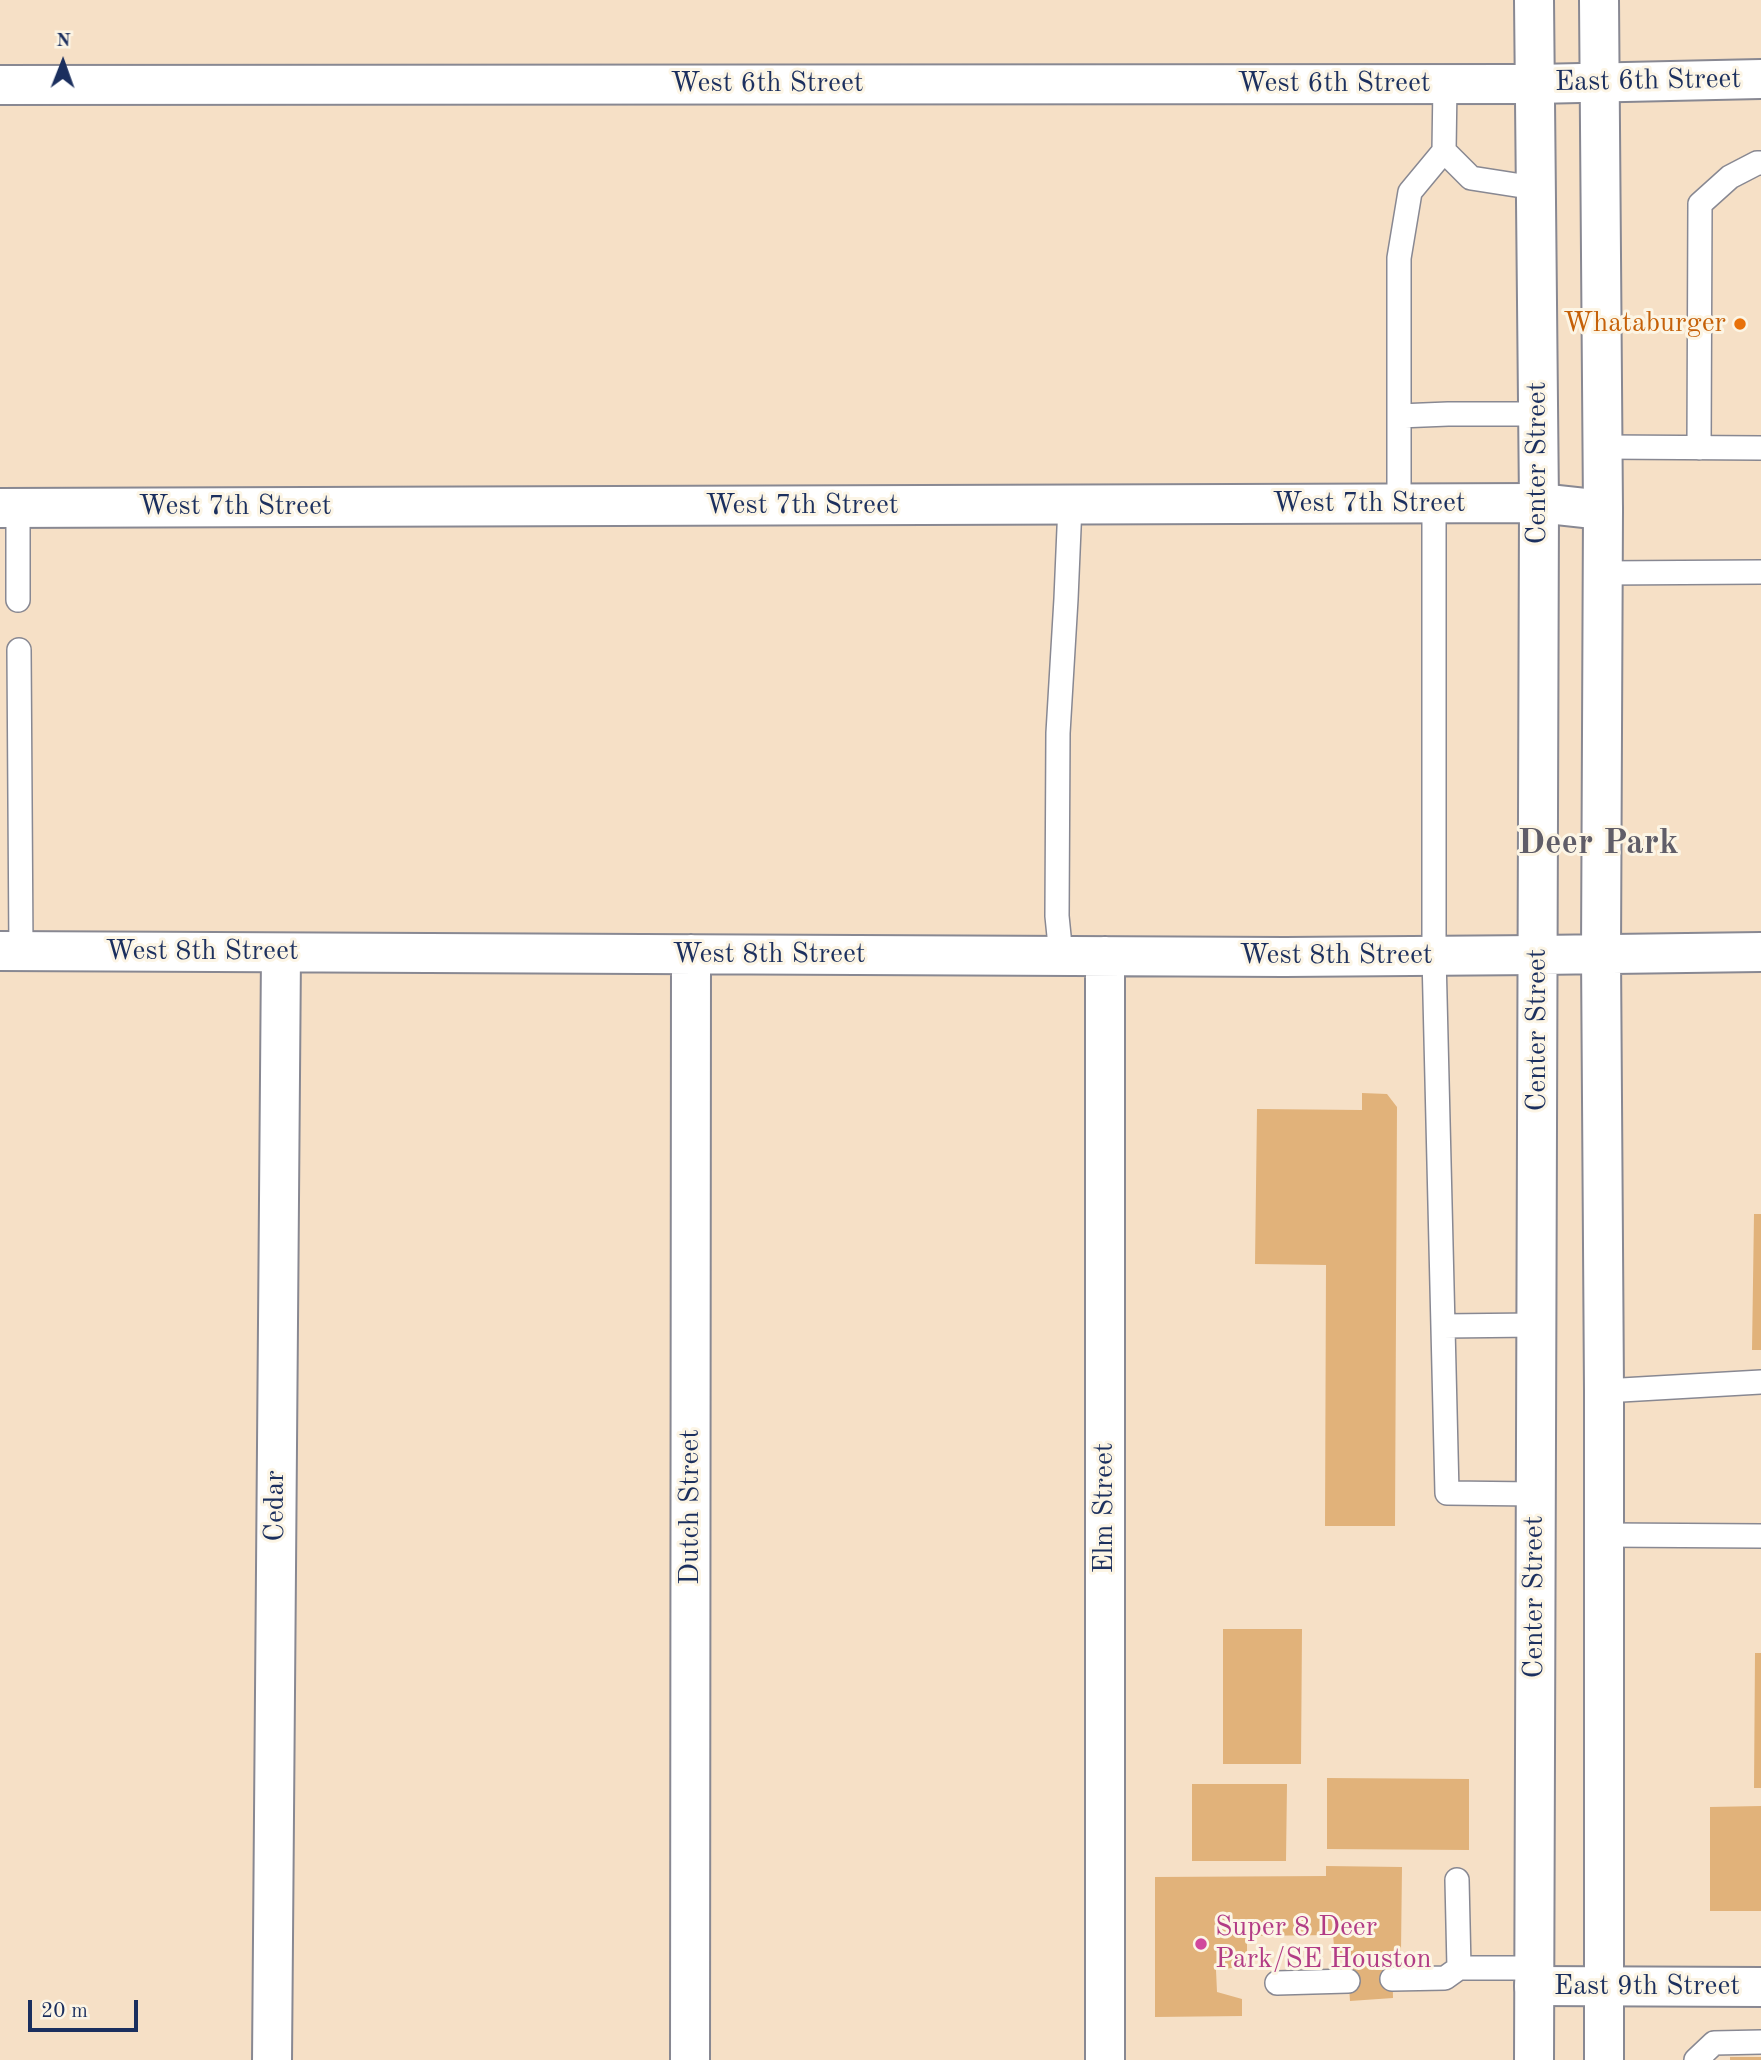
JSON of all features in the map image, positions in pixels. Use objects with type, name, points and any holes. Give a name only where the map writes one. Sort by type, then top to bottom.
[{"type":"street","name":"Center Street","points":[[1534,0],[1539,503],[1534,2060]]},
{"type":"street","points":[[1599,0],[1603,447],[1601,954],[1605,1535],[1604,2060]]},
{"type":"street","name":"East 6th Street","points":[[1535,83],[1761,79]]},
{"type":"street","name":"West 6th Street","points":[[0,85],[1535,83]]},
{"type":"street","name":"West 7th Street","points":[[9,508],[1539,503],[1603,510]]},
{"type":"street","name":"West 8th Street","points":[[11,951],[1061,956],[1434,956],[1761,952]]},
{"type":"street","name":"Cedar","points":[[272,2060],[281,953]]},
{"type":"street","name":"Dutch Street","points":[[690,2060],[691,954]]},
{"type":"street","name":"Elm Street","points":[[1105,956],[1105,2060]]},
{"type":"street","name":"East 9th Street","points":[[1534,1977],[1605,1986],[1761,1987]]},
{"type":"lane","points":[[1445,84],[1444,151],[1410,192],[1399,258],[1399,416],[1416,504],[1434,956],[1447,1493],[1535,1494]]},
{"type":"lane","points":[[1444,151],[1471,178],[1535,188]]},
{"type":"lane","points":[[1699,447],[1700,204],[1730,177],[1761,163]]},
{"type":"lane","points":[[1399,416],[1538,414]]},
{"type":"lane","points":[[1603,447],[1761,448]]},
{"type":"lane","points":[[1061,956],[1056,916],[1058,733],[1070,505]]},
{"type":"lane","points":[[9,508],[18,600]]},
{"type":"lane","points":[[1603,573],[1761,572]]},
{"type":"lane","points":[[11,951],[10,878],[19,650]]},
{"type":"lane","points":[[1443,1326],[1536,1325]]},
{"type":"lane","points":[[1604,1391],[1761,1382]]},
{"type":"lane","points":[[1605,1535],[1761,1536]]},
{"type":"lane","points":[[1457,1880],[1460,1968]]},
{"type":"lane","points":[[1392,1979],[1445,1979],[1460,1968],[1534,1977]]},
{"type":"lane","points":[[1277,1983],[1348,1981]]},
{"type":"lane","points":[[1696,2060],[1714,2043],[1761,2042]]},
{"type":"building","points":[[1362,1093],[1387,1094],[1397,1107],[1395,1526],[1325,1526],[1326,1265],[1255,1264],[1257,1109],[1362,1110]]},
{"type":"building","points":[[1754,1214],[1761,1214],[1761,1350],[1752,1350]]},
{"type":"building","points":[[1223,1629],[1302,1629],[1301,1764],[1223,1764]]},
{"type":"building","points":[[1755,1653],[1761,1653],[1761,1788],[1754,1788]]},
{"type":"building","points":[[1327,1778],[1469,1779],[1469,1850],[1327,1849]]},
{"type":"building","points":[[1192,1784],[1287,1784],[1286,1861],[1192,1861]]},
{"type":"building","points":[[1761,1806],[1761,1911],[1710,1911],[1710,1807]]},
{"type":"building","name":"Super 8 Deer Park/SE Houston","points":[[1326,1866],[1402,1867],[1401,1951],[1392,1954],[1393,1998],[1350,2001],[1347,1958],[1335,1956],[1333,1935],[1247,1936],[1247,1966],[1216,1970],[1217,1992],[1242,1999],[1242,2016],[1155,2017],[1155,1877],[1326,1876]]},
{"type":"building","points":[[1730,2057],[1761,2057],[1761,2060],[1730,2060]]},
{"type":"place","name":"Whataburger","points":[[1740,324]]},
{"type":"place","name":"Super 8 Deer Park/SE Houston","points":[[1201,1944]]},
{"type":"district","name":"Deer Park","points":[[1598,844]]}]
